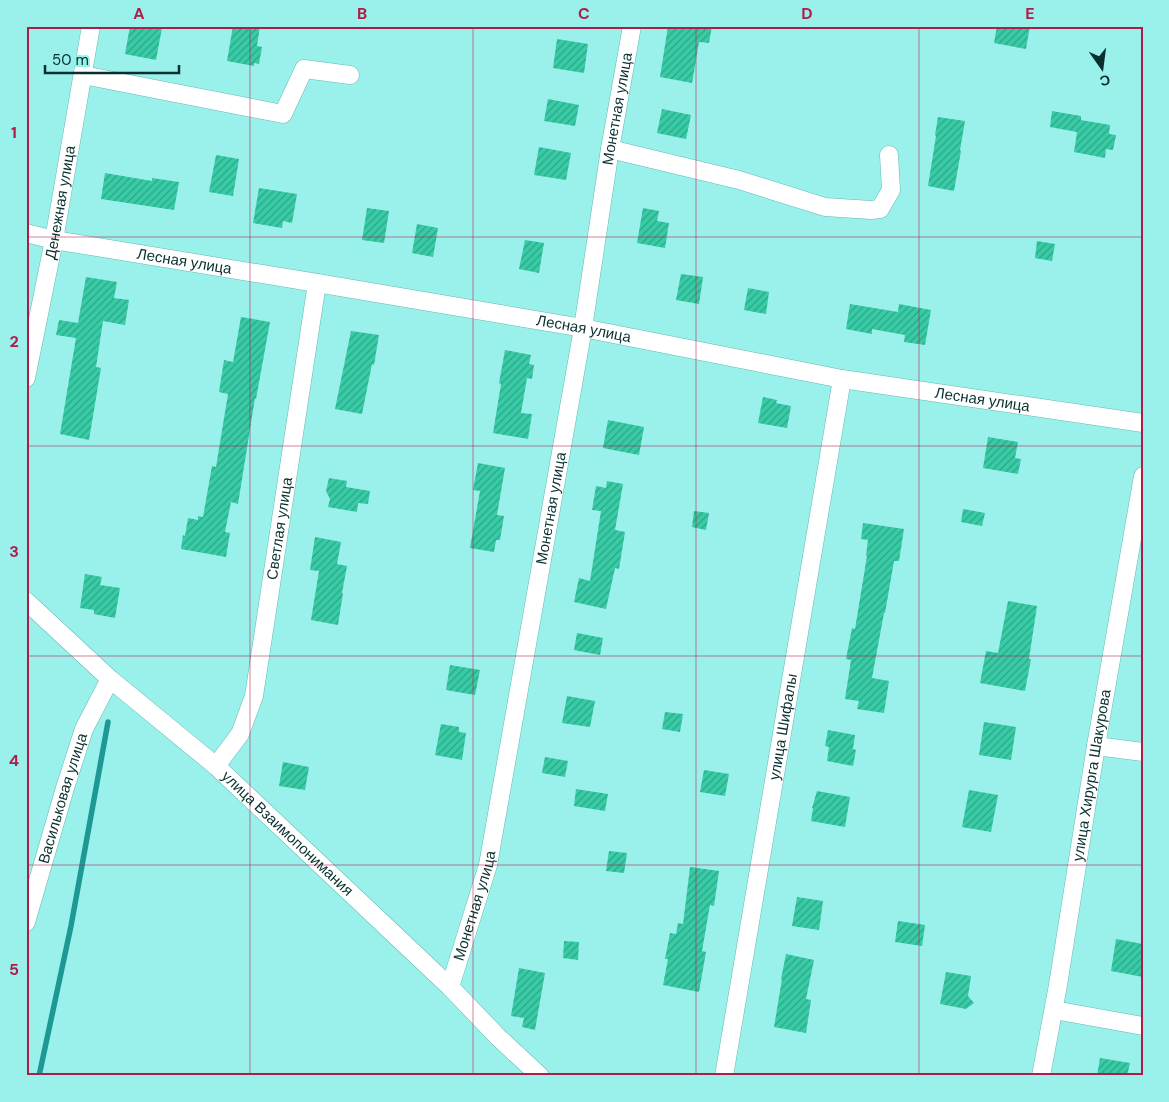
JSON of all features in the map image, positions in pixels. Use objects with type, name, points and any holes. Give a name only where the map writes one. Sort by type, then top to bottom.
[{"type":"street","name":"Денежная улица","points":[[26,378],[54,240],[91,26]]},
{"type":"street","name":"Монетная улица","points":[[450,987],[488,865],[583,328],[610,149],[632,26]]},
{"type":"street","points":[[83,75],[284,114],[304,69],[350,74]]},
{"type":"street","points":[[610,149],[739,180],[825,207],[871,210],[880,209],[890,190],[889,155]]},
{"type":"street","name":"Лесная улица","points":[[26,233],[54,240],[583,328],[842,379],[1143,423]]},
{"type":"street","name":"Светлая улица","points":[[216,766],[240,734],[254,696],[317,283]]},
{"type":"street","name":"улица Шифалы","points":[[724,1076],[842,379]]},
{"type":"street","name":"улица Хирурга Шакурова","points":[[1041,1076],[1054,1010],[1096,746],[1143,476]]},
{"type":"street","name":"улица Взаимопонимания","points":[[26,601],[110,679],[216,766],[450,987],[498,1037],[540,1076]]},
{"type":"street","name":"Васильковая улица","points":[[26,922],[84,729],[110,679]]},
{"type":"street","points":[[1096,746],[1143,752]]},
{"type":"street","points":[[1054,1010],[1143,1026]]},
{"type":"building","points":[[130,26],[162,28],[156,60],[125,54]]},
{"type":"building","points":[[233,26],[260,26],[257,46],[262,47],[259,64],[254,63],[254,66],[227,61]]},
{"type":"building","points":[[668,26],[712,26],[709,43],[699,42],[692,83],[660,77]]},
{"type":"building","points":[[997,26],[1030,26],[1026,49],[994,43]]},
{"type":"building","points":[[557,39],[588,44],[584,73],[553,68]]},
{"type":"building","points":[[548,99],[579,105],[575,126],[544,121]]},
{"type":"building","points":[[662,109],[691,115],[686,139],[657,133]]},
{"type":"building","points":[[1052,111],[1081,116],[1081,120],[1110,125],[1109,134],[1116,135],[1113,150],[1106,149],[1105,158],[1074,152],[1077,132],[1050,127]]},
{"type":"building","points":[[938,117],[965,121],[954,191],[928,186]]},
{"type":"building","points":[[539,147],[571,153],[566,180],[534,175]]},
{"type":"building","points":[[216,155],[239,159],[233,196],[209,192]]},
{"type":"building","points":[[105,173],[152,181],[152,178],[179,182],[174,210],[101,199]]},
{"type":"building","points":[[259,188],[297,194],[292,223],[283,221],[282,228],[253,223]]},
{"type":"building","points":[[367,208],[389,211],[384,243],[362,240]]},
{"type":"building","points":[[643,208],[659,211],[657,221],[669,223],[665,248],[637,243]]},
{"type":"building","points":[[417,224],[438,228],[433,257],[412,253]]},
{"type":"building","points":[[525,240],[544,243],[539,273],[519,269]]},
{"type":"building","points":[[1037,241],[1055,244],[1052,261],[1035,258]]},
{"type":"building","points":[[681,274],[703,277],[699,304],[676,300]]},
{"type":"building","points":[[86,277],[117,282],[114,298],[129,300],[125,325],[103,321],[96,367],[101,368],[89,440],[60,434],[76,338],[56,335],[59,320],[78,323]]},
{"type":"building","points":[[748,288],[769,292],[766,314],[744,310]]},
{"type":"building","points":[[850,304],[898,312],[899,304],[931,310],[925,345],[904,342],[905,335],[872,329],[872,334],[846,329]]},
{"type":"building","points":[[241,317],[270,322],[255,398],[238,504],[231,502],[225,532],[230,533],[226,557],[181,549],[188,518],[198,520],[198,516],[203,517],[212,466],[216,467],[228,394],[219,392],[224,360],[233,362]]},
{"type":"building","points":[[351,331],[379,335],[362,414],[335,409]]},
{"type":"building","points":[[505,350],[531,355],[529,364],[534,365],[532,379],[527,378],[521,413],[532,414],[528,439],[493,433]]},
{"type":"building","points":[[763,397],[777,400],[776,403],[791,406],[787,428],[758,423]]},
{"type":"building","points":[[608,420],[644,427],[639,455],[603,448]]},
{"type":"building","points":[[988,437],[1018,442],[1015,458],[1021,459],[1018,474],[983,468]]},
{"type":"building","points":[[478,463],[505,468],[497,515],[504,516],[500,540],[496,540],[494,552],[470,548],[480,491],[473,490]]},
{"type":"building","points":[[329,478],[347,481],[346,487],[370,491],[368,504],[358,503],[357,512],[328,507],[330,499],[326,491]]},
{"type":"building","points":[[607,481],[623,484],[615,530],[625,532],[619,569],[615,568],[606,609],[574,602],[579,578],[590,581],[601,511],[592,510],[596,486],[606,488]]},
{"type":"building","points":[[963,509],[985,513],[982,526],[961,522]]},
{"type":"building","points":[[694,511],[709,513],[706,530],[692,527]]},
{"type":"building","points":[[863,523],[904,529],[899,561],[894,561],[872,678],[889,681],[884,713],[857,709],[859,701],[845,699],[851,660],[846,659],[852,628],[855,629],[867,556],[868,540],[861,539]]},
{"type":"building","points":[[315,537],[341,542],[337,564],[347,566],[338,625],[311,620],[319,571],[310,570]]},
{"type":"building","points":[[85,574],[102,577],[100,585],[120,588],[115,618],[94,614],[94,610],[80,608]]},
{"type":"building","points":[[1008,601],[1037,606],[1025,691],[980,683],[986,651],[998,653]]},
{"type":"building","points":[[577,633],[603,638],[600,655],[574,650]]},
{"type":"building","points":[[450,665],[480,670],[475,695],[446,690]]},
{"type":"building","points":[[567,696],[595,701],[590,727],[562,723]]},
{"type":"building","points":[[665,712],[683,714],[680,732],[662,729]]},
{"type":"building","points":[[984,722],[1016,727],[1011,760],[979,755]]},
{"type":"building","points":[[441,724],[459,727],[459,732],[466,733],[462,760],[435,755]]},
{"type":"building","points":[[828,730],[855,735],[853,749],[856,750],[853,766],[827,761],[829,747],[825,746]]},
{"type":"building","points":[[545,757],[568,761],[565,777],[542,773]]},
{"type":"building","points":[[283,762],[309,767],[305,790],[279,786]]},
{"type":"building","points":[[704,770],[729,774],[725,796],[700,792]]},
{"type":"building","points":[[576,789],[608,794],[605,811],[574,806]]},
{"type":"building","points":[[969,790],[998,795],[991,832],[962,827]]},
{"type":"building","points":[[817,791],[850,797],[845,827],[811,821],[812,808]]},
{"type":"building","points":[[609,851],[627,853],[624,873],[606,871]]},
{"type":"building","points":[[690,867],[719,871],[714,906],[710,905],[702,951],[706,952],[699,992],[663,985],[670,933],[676,934],[678,923],[683,924]]},
{"type":"building","points":[[797,897],[823,901],[819,930],[792,926]]},
{"type":"building","points":[[898,921],[925,925],[922,946],[895,942]]},
{"type":"building","points":[[1116,939],[1143,944],[1143,977],[1111,971]]},
{"type":"building","points":[[564,941],[579,942],[578,960],[563,958]]},
{"type":"building","points":[[786,954],[814,960],[806,999],[811,1000],[806,1033],[774,1027]]},
{"type":"building","points":[[519,968],[545,973],[535,1030],[522,1027],[524,1018],[511,1016]]},
{"type":"building","points":[[946,972],[971,976],[968,996],[974,1003],[966,1009],[940,1004]]},
{"type":"building","points":[[1100,1058],[1130,1063],[1127,1076],[1097,1076]]},
{"type":"waterway","points":[[39,1076],[71,926],[108,722]]}]
